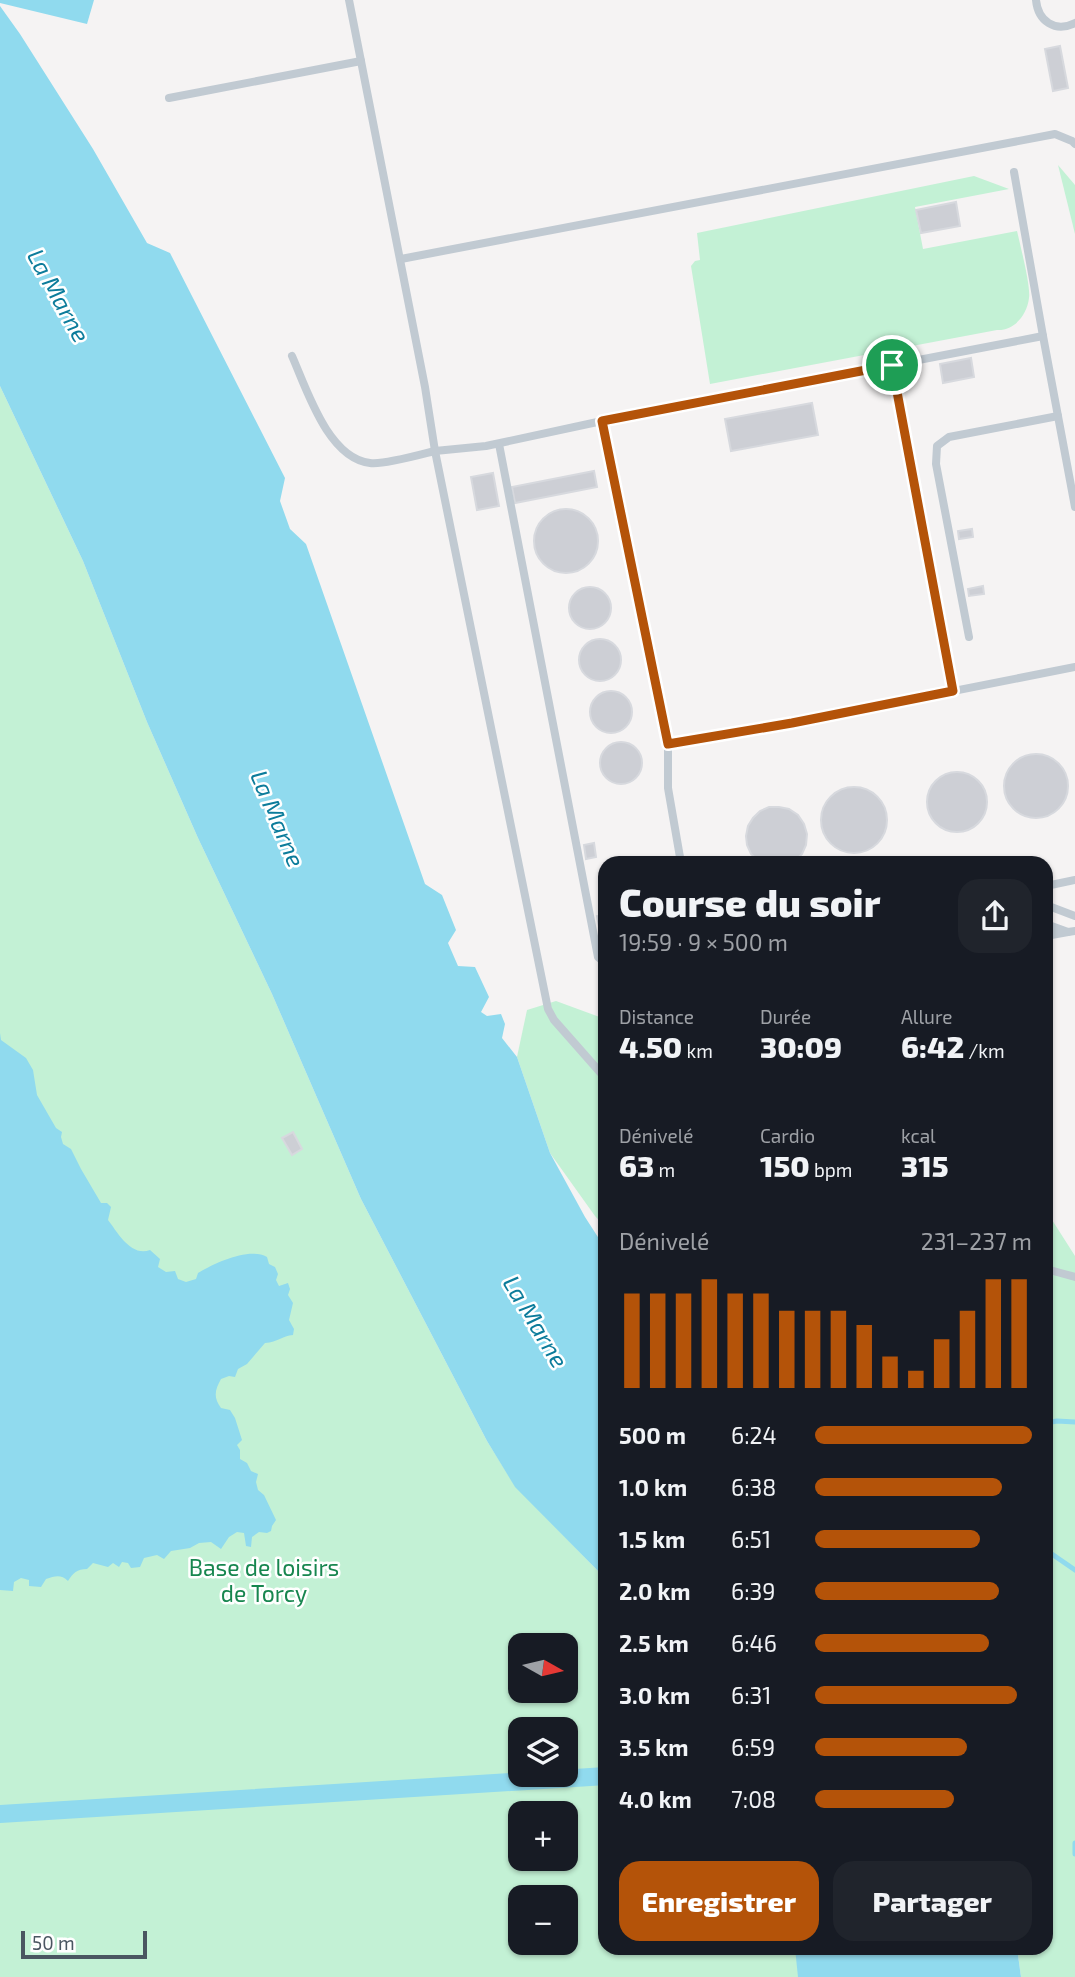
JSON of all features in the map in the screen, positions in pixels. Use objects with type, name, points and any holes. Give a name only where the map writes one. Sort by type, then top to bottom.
[{"type":"lane","points":[[349,0],[401,259],[435,451],[548,1009],[554,1020],[598,1070]]},
{"type":"lane","points":[[1036,0],[1040,15],[1052,25],[1060,27],[1075,23]]},
{"type":"lane","points":[[169,98],[361,61]]},
{"type":"lane","points":[[401,259],[1055,134],[1075,144]]},
{"type":"lane","points":[[1014,172],[1075,507]]},
{"type":"lane","points":[[292,356],[327,433],[340,448],[357,460],[373,464],[435,451],[499,444],[602,421],[1043,336]]},
{"type":"lane","points":[[892,365],[953,691]]},
{"type":"lane","points":[[969,637],[936,464],[937,446],[949,437],[1058,416]]},
{"type":"lane","points":[[602,421],[668,744],[668,788],[680,856]]},
{"type":"lane","points":[[499,444],[598,957]]},
{"type":"lane","points":[[668,744],[792,723],[1075,667]]},
{"type":"lane","points":[[1053,885],[1075,880]]},
{"type":"lane","points":[[1053,908],[1075,916]]},
{"type":"lane","points":[[1053,927],[1071,932]]},
{"type":"lane","points":[[1053,935],[1071,932]]},
{"type":"lane","points":[[1053,1271],[1075,1277]]},
{"type":"green space","points":[[1058,165],[1075,185],[1075,234]]},
{"type":"green space","points":[[974,176],[1009,189],[915,207],[923,249],[1017,231],[1029,292],[1026,310],[1014,325],[1003,330],[710,384],[691,266],[700,260],[697,233]]},
{"type":"green space","name":"Base de loisirs de Torcy","points":[[0,386],[83,561],[147,722],[272,994],[361,1199],[487,1441],[515,1486],[598,1571],[598,1955],[808,1955],[811,1977],[0,1977]]},
{"type":"green space","points":[[556,1001],[598,1016],[598,1219],[550,1153],[517,1057],[527,1010]]},
{"type":"green space","points":[[1053,1221],[1075,1256],[1075,1977],[1021,1977],[1018,1955],[1053,1955]]},
{"type":"water","points":[[0,0],[94,0],[87,24],[0,3]]},
{"type":"water","name":"La Marne","points":[[0,6],[93,149],[147,243],[170,253],[285,478],[280,501],[290,529],[306,544],[425,884],[442,895],[456,930],[448,943],[458,966],[475,967],[489,997],[481,1012],[487,1016],[501,1014],[505,1024],[502,1038],[517,1057],[550,1153],[598,1237],[598,1571],[515,1487],[487,1441],[361,1199],[272,994],[147,722],[83,561],[0,386]]},
{"type":"water","points":[[0,1033],[1,1040],[26,1058],[33,1070],[37,1095],[56,1128],[62,1132],[63,1144],[71,1149],[101,1203],[107,1203],[111,1207],[108,1220],[126,1243],[137,1250],[150,1250],[160,1259],[158,1267],[166,1272],[175,1271],[178,1279],[186,1282],[196,1279],[198,1273],[223,1261],[242,1255],[260,1254],[267,1257],[269,1264],[275,1267],[279,1286],[288,1283],[288,1295],[293,1303],[289,1320],[294,1329],[293,1335],[265,1343],[247,1364],[238,1369],[235,1377],[221,1379],[216,1394],[221,1408],[230,1410],[235,1418],[242,1440],[237,1445],[240,1459],[247,1463],[251,1471],[258,1474],[258,1490],[264,1495],[276,1520],[271,1531],[259,1532],[252,1537],[251,1547],[246,1546],[244,1533],[237,1532],[229,1537],[221,1549],[211,1542],[199,1543],[190,1548],[171,1551],[164,1559],[157,1555],[144,1558],[140,1567],[131,1568],[128,1563],[122,1562],[119,1567],[113,1563],[108,1567],[93,1563],[87,1569],[76,1572],[68,1581],[60,1576],[52,1577],[46,1579],[41,1587],[29,1586],[29,1580],[21,1578],[14,1582],[13,1591],[0,1590]]},
{"type":"water","points":[[796,1955],[1018,1955],[1021,1977],[798,1977]]},
{"type":"building","points":[[1060,46],[1068,88],[1053,91],[1045,49]]},
{"type":"building","points":[[956,202],[960,226],[921,233],[916,210]]},
{"type":"building","points":[[971,358],[974,377],[943,383],[940,364]]},
{"type":"building","points":[[812,403],[818,435],[731,451],[725,419]]},
{"type":"building","points":[[594,471],[597,487],[515,503],[512,487]]},
{"type":"building","points":[[493,473],[499,506],[477,510],[471,477]]},
{"type":"building","points":[[566,509],[589,518],[598,541],[589,564],[566,573],[543,564],[534,541],[543,518]]},
{"type":"building","points":[[972,529],[973,537],[959,539],[958,531]]},
{"type":"building","points":[[983,586],[984,594],[969,596],[968,589]]},
{"type":"building","points":[[590,587],[605,593],[611,608],[605,623],[590,629],[575,623],[569,608],[575,593]]},
{"type":"building","points":[[600,639],[615,645],[621,660],[615,675],[600,681],[585,675],[579,660],[585,645]]},
{"type":"building","points":[[611,691],[626,697],[632,712],[626,727],[611,733],[596,727],[590,712],[596,697]]},
{"type":"building","points":[[621,742],[636,748],[642,763],[636,778],[621,784],[606,778],[600,763],[606,748]]},
{"type":"building","points":[[1036,754],[1054,760],[1062,768],[1068,786],[1062,804],[1054,812],[1036,818],[1018,812],[1010,804],[1004,786],[1010,768],[1018,760]]},
{"type":"building","points":[[951,772],[963,772],[982,785],[987,802],[985,814],[974,827],[963,832],[951,832],[932,819],[927,808],[927,796],[940,777]]},
{"type":"building","points":[[854,787],[877,797],[887,820],[877,843],[854,853],[831,843],[821,820],[831,797]]},
{"type":"building","points":[[779,807],[798,815],[807,834],[806,845],[800,856],[751,854],[746,836],[748,826],[760,811]]},
{"type":"building","points":[[594,843],[596,857],[586,859],[584,845]]},
{"type":"building","points":[[293,1132],[302,1149],[292,1155],[282,1138]]},
{"type":"waterway","points":[[1053,1422],[1075,1422]]},
{"type":"waterway","points":[[1053,1555],[1075,1570]]},
{"type":"waterway","points":[[0,1814],[598,1777]]},
{"type":"waterway","points":[[1075,1843],[1075,1854]]},
{"type":"route","points":[[892,365],[953,691],[668,744],[602,421],[892,365]]}]
